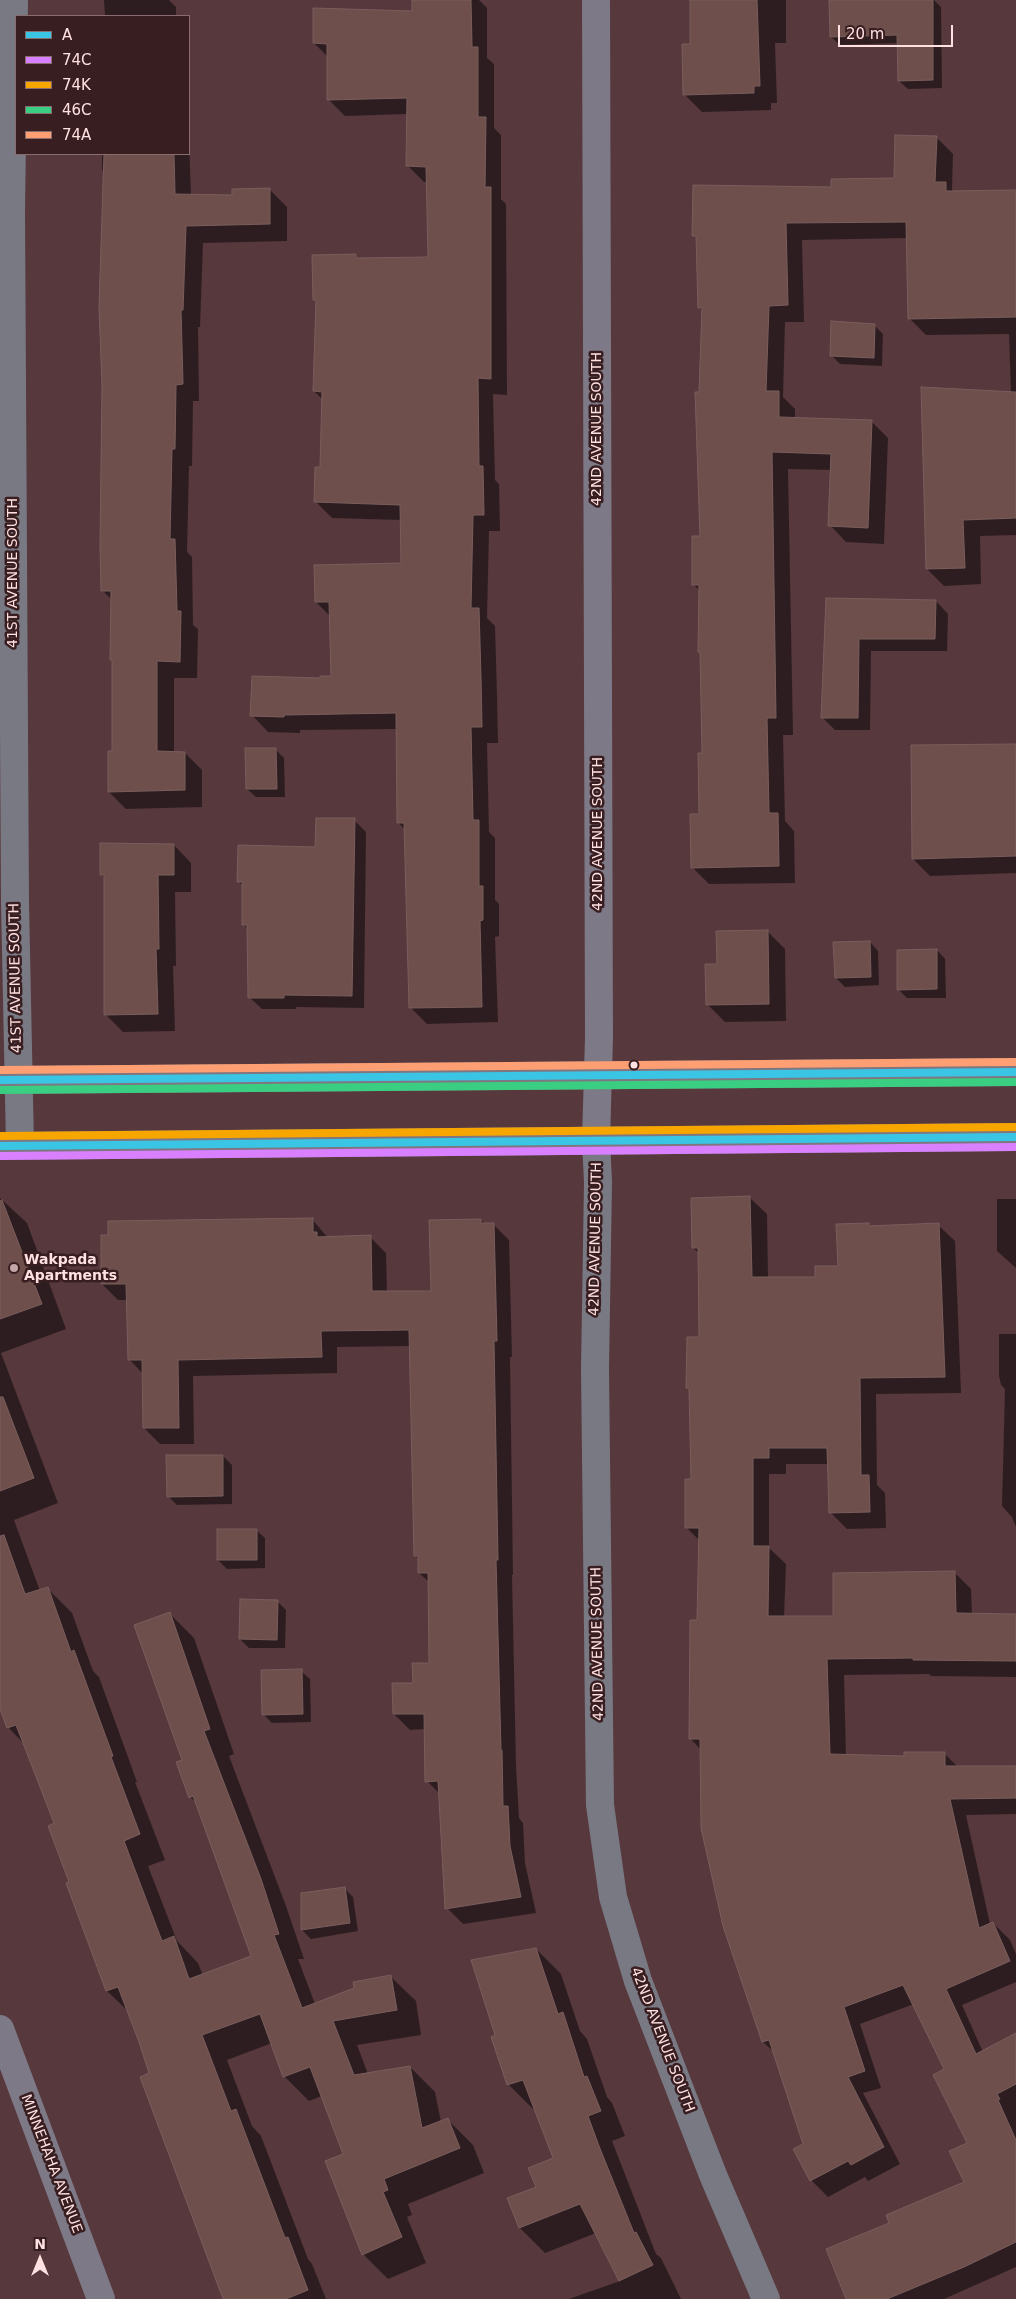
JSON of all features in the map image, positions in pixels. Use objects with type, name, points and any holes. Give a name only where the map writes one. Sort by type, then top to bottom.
[{"type":"main road","points":[[9,1080],[1016,1072]]},
{"type":"main road","points":[[10,1146],[1016,1137]]},
{"type":"street","name":"41ST AVENUE SOUTH","points":[[10,1146],[9,1080],[14,893],[11,210],[14,0]]},
{"type":"street","name":"42ND AVENUE SOUTH","points":[[596,0],[596,1140],[598,1182],[595,1369],[600,1805],[613,1897],[638,1981],[713,2175],[766,2299]]},
{"type":"street","name":"MINNEHAHA AVENUE","points":[[0,2029],[101,2299]]},
{"type":"building","points":[[412,0],[471,0],[472,47],[478,47],[478,117],[486,117],[485,187],[491,187],[491,379],[478,378],[479,466],[483,466],[484,515],[473,515],[471,608],[479,608],[481,678],[482,727],[471,727],[473,820],[479,820],[479,886],[483,886],[483,920],[480,921],[482,1007],[409,1008],[404,823],[397,823],[396,713],[284,715],[284,717],[250,716],[252,676],[320,678],[320,676],[331,676],[329,602],[315,602],[314,565],[401,563],[400,505],[314,502],[315,467],[320,467],[322,392],[313,391],[316,300],[313,300],[312,255],[356,254],[356,258],[428,257],[426,167],[406,166],[407,98],[327,100],[327,44],[313,43],[313,8],[412,11]]},
{"type":"building","points":[[690,0],[757,0],[760,86],[754,86],[754,93],[683,95],[682,44],[690,44]]},
{"type":"building","points":[[829,0],[933,0],[933,80],[898,81],[897,35],[830,37]]},
{"type":"building","points":[[895,135],[937,136],[935,182],[946,182],[946,191],[1016,190],[1016,317],[908,319],[906,222],[786,223],[788,305],[769,306],[766,391],[779,391],[779,417],[872,420],[868,528],[828,526],[831,454],[772,452],[776,718],[767,718],[769,813],[778,813],[779,866],[691,868],[690,814],[699,814],[698,753],[702,753],[700,652],[698,652],[699,585],[692,585],[692,536],[700,536],[695,392],[699,392],[702,308],[698,308],[696,236],[692,236],[693,185],[831,187],[831,179],[894,178]]},
{"type":"building","points":[[104,155],[174,155],[175,194],[232,195],[232,189],[270,188],[270,224],[186,226],[183,310],[181,310],[183,384],[176,385],[175,449],[172,449],[170,539],[175,539],[177,611],[181,611],[180,662],[157,661],[157,751],[185,752],[185,790],[108,792],[108,751],[112,751],[111,591],[101,591],[102,386],[99,307]]},
{"type":"building","points":[[831,321],[875,324],[874,358],[830,356]]},
{"type":"building","points":[[921,387],[1016,392],[1016,518],[963,520],[965,568],[926,569]]},
{"type":"building","points":[[826,598],[936,600],[935,639],[859,639],[858,718],[821,718]]},
{"type":"building","points":[[1016,744],[1016,856],[912,859],[911,745]]},
{"type":"building","points":[[245,748],[276,748],[277,789],[246,789]]},
{"type":"building","points":[[316,818],[355,818],[352,996],[284,995],[284,998],[248,998],[247,925],[242,925],[242,882],[237,882],[238,845],[315,847]]},
{"type":"building","points":[[100,843],[174,844],[174,875],[158,875],[159,949],[156,949],[158,1014],[104,1015],[104,875],[100,875]]},
{"type":"building","points":[[768,930],[769,1004],[706,1005],[705,964],[717,964],[716,931]]},
{"type":"building","points":[[870,941],[871,977],[835,978],[833,942]]},
{"type":"building","points":[[937,949],[937,989],[897,990],[897,950]]},
{"type":"building","points":[[750,1196],[752,1277],[815,1277],[815,1266],[838,1266],[836,1224],[869,1223],[869,1226],[939,1223],[945,1377],[860,1378],[861,1475],[869,1475],[870,1512],[829,1513],[827,1448],[769,1448],[769,1458],[753,1458],[753,1546],[769,1546],[768,1616],[833,1616],[833,1573],[955,1571],[956,1613],[1016,1614],[1016,1661],[913,1660],[913,1658],[827,1659],[830,1754],[904,1756],[904,1752],[945,1752],[945,1766],[1016,1766],[1016,1798],[950,1799],[979,1928],[993,1922],[1010,1961],[946,1989],[976,2054],[1016,2033],[1016,2084],[997,2094],[1016,2140],[1016,2242],[964,2267],[887,2299],[846,2299],[826,2249],[889,2223],[886,2215],[964,2182],[949,2151],[967,2143],[933,2075],[944,2069],[903,1985],[844,2007],[865,2071],[848,2077],[884,2147],[851,2165],[848,2161],[810,2181],[793,2149],[803,2144],[769,2040],[762,2042],[723,1926],[701,1828],[700,1739],[689,1739],[690,1620],[697,1620],[699,1528],[685,1528],[685,1479],[691,1479],[689,1388],[686,1388],[687,1337],[699,1337],[698,1248],[692,1248],[691,1198]]},
{"type":"building","name":"Wakpada Apartments","points":[[2,1200],[42,1304],[0,1319],[0,1201]]},
{"type":"building","points":[[313,1218],[313,1232],[317,1232],[317,1237],[371,1235],[372,1291],[431,1291],[429,1220],[481,1219],[481,1223],[494,1223],[497,1341],[494,1341],[498,1560],[496,1560],[503,1806],[508,1806],[510,1846],[521,1897],[445,1909],[438,1781],[425,1782],[424,1714],[393,1714],[392,1683],[413,1683],[412,1663],[429,1663],[428,1573],[418,1573],[418,1556],[414,1556],[409,1330],[321,1331],[322,1357],[178,1360],[179,1428],[143,1428],[142,1360],[128,1360],[126,1284],[101,1284],[101,1235],[108,1235],[108,1221]]},
{"type":"building","points":[[0,1397],[3,1397],[34,1478],[0,1491]]},
{"type":"building","points":[[166,1455],[223,1455],[223,1496],[167,1497]]},
{"type":"building","points":[[217,1529],[257,1529],[257,1560],[217,1560]]},
{"type":"building","points":[[4,1535],[25,1594],[48,1587],[71,1652],[74,1650],[140,1834],[124,1841],[162,1941],[174,1936],[189,1979],[251,1956],[193,1796],[189,1798],[176,1762],[182,1760],[134,1625],[170,1612],[210,1729],[204,1731],[261,1879],[279,1934],[274,1935],[302,2008],[354,1988],[353,1982],[391,1975],[397,2010],[333,2021],[354,2075],[410,2066],[422,2128],[448,2118],[460,2148],[384,2179],[388,2190],[383,2192],[402,2237],[362,2255],[325,2161],[343,2154],[310,2067],[283,2077],[260,2014],[202,2035],[231,2111],[236,2109],[285,2238],[288,2237],[308,2290],[286,2299],[223,2299],[140,2077],[149,2073],[139,2042],[118,1987],[106,1991],[66,1883],[69,1882],[48,1826],[54,1823],[16,1725],[7,1728],[0,1709],[0,1536]]},
{"type":"building","points":[[240,1599],[278,1600],[277,1640],[239,1639]]},
{"type":"building","points":[[302,1669],[303,1714],[262,1715],[261,1670]]},
{"type":"building","points":[[345,1887],[350,1923],[301,1930],[301,1893]]},
{"type":"building","points":[[536,1948],[558,2014],[563,2012],[584,2077],[587,2076],[601,2111],[588,2116],[599,2146],[634,2233],[636,2232],[653,2265],[619,2281],[580,2204],[519,2228],[507,2198],[536,2187],[528,2168],[553,2158],[523,2080],[507,2085],[491,2037],[495,2035],[471,1960]]},
{"type":"transit line","name":"74A","points":[[0,1070],[1016,1062]]},
{"type":"transit line","name":"A","points":[[0,1080],[1016,1072]]},
{"type":"transit line","name":"46C","points":[[0,1090],[1016,1082]]},
{"type":"transit line","name":"74K","points":[[0,1136],[1016,1127]]},
{"type":"transit line","name":"A","points":[[0,1146],[1016,1137]]},
{"type":"transit line","name":"74C","points":[[0,1156],[1016,1147]]},
{"type":"place","name":"Wakpada Apartments","points":[[14,1268]]}]
